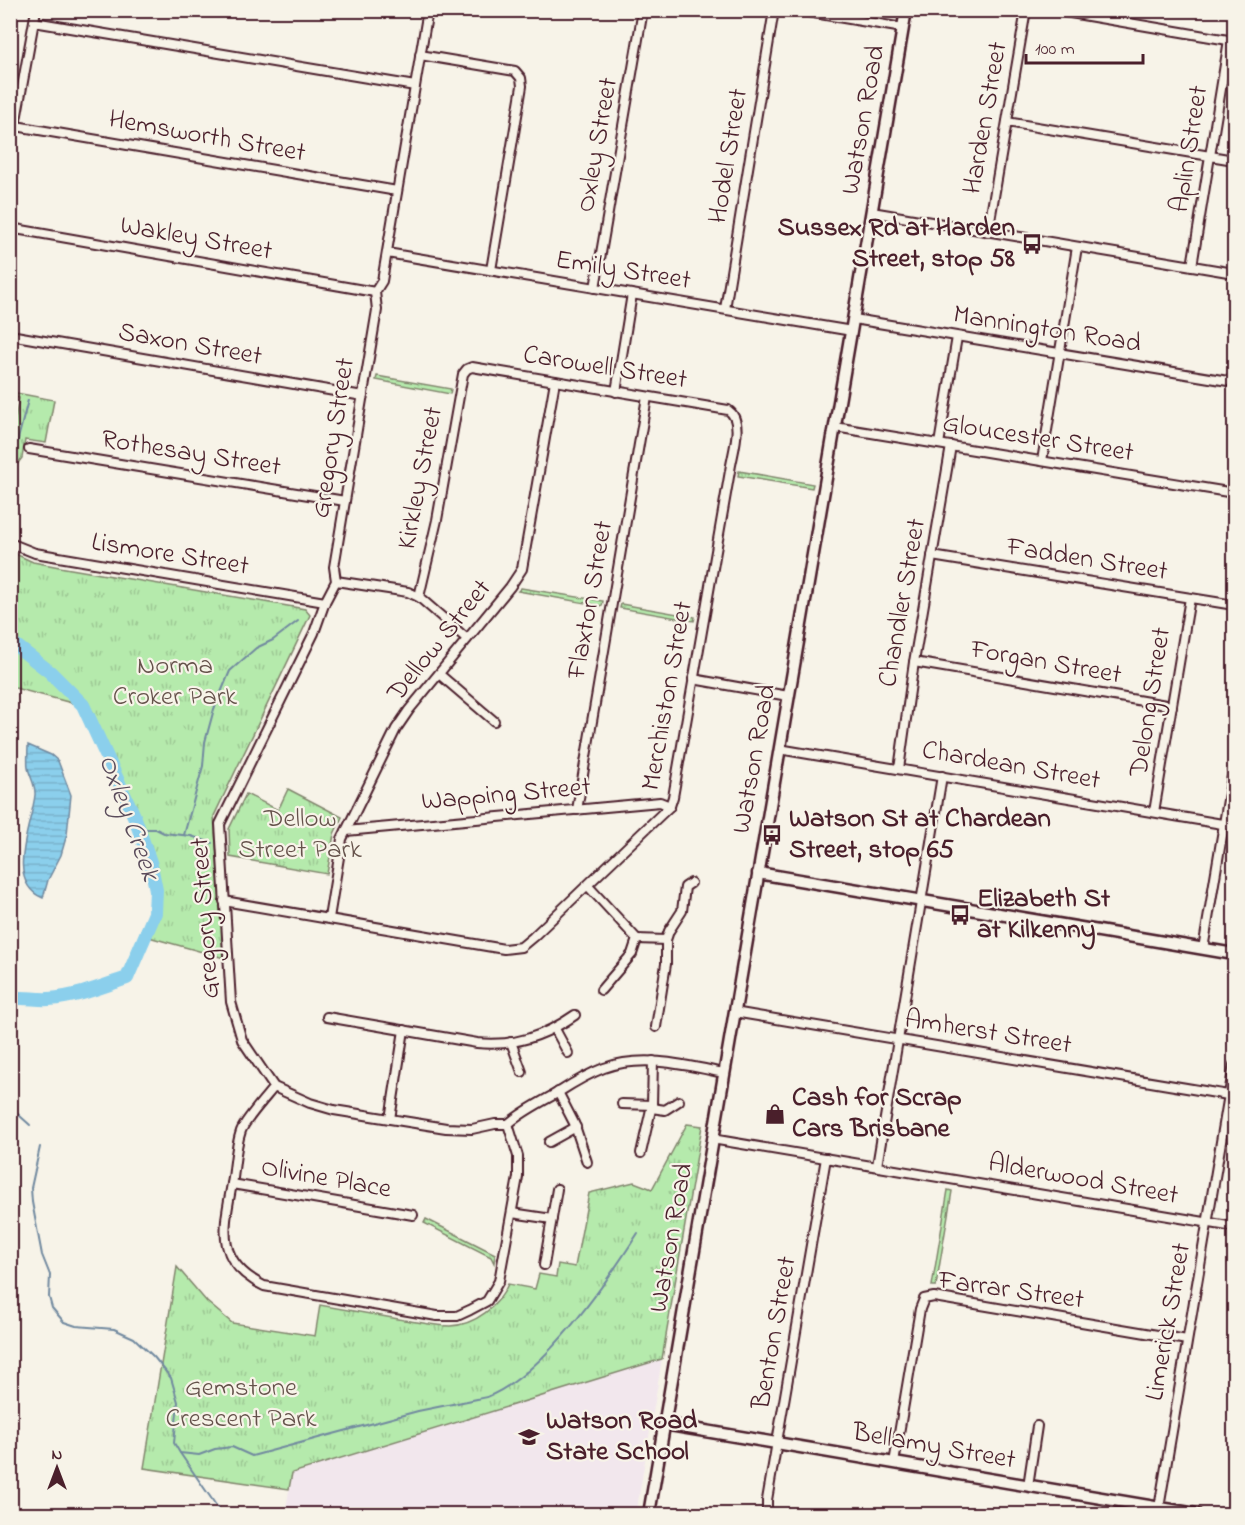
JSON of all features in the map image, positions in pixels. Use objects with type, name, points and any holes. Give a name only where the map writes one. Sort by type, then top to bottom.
[{"type":"street","points":[[10,153],[13,125],[36,10]]},
{"type":"street","name":"Gregory Street","points":[[274,1087],[269,1076],[242,1040],[231,1002],[220,824],[314,633],[336,580],[334,567],[377,310],[375,292],[382,281],[428,10]]},
{"type":"street","name":"Oxley Street","points":[[595,288],[643,10]]},
{"type":"street","name":"Hodel Street","points":[[725,309],[774,10]]},
{"type":"street","points":[[796,10],[903,28]]},
{"type":"street","name":"Watson Road","points":[[649,1515],[906,10]]},
{"type":"street","name":"Harden Street","points":[[988,232],[1026,10]]},
{"type":"street","points":[[1053,10],[1232,40]]},
{"type":"street","points":[[34,22],[415,86]]},
{"type":"street","name":"Aplin Street","points":[[1192,266],[1232,40]]},
{"type":"street","points":[[420,55],[515,71],[521,78],[522,86],[491,270]]},
{"type":"street","points":[[1007,122],[1234,160]]},
{"type":"street","name":"Hemsworth Street","points":[[13,125],[397,191]]},
{"type":"street","points":[[872,212],[1234,273]]},
{"type":"street","name":"Wakley Street","points":[[10,228],[375,292]]},
{"type":"street","points":[[1042,461],[1077,247]]},
{"type":"street","name":"Emily Street","points":[[387,253],[852,331]]},
{"type":"street","points":[[616,392],[632,294]]},
{"type":"street","name":"Mannington Road","points":[[854,319],[1234,382]]},
{"type":"street","name":"Saxon Street","points":[[10,335],[363,396]]},
{"type":"street","points":[[939,444],[957,336]]},
{"type":"street","name":"Carowell Street","points":[[467,369],[555,381],[728,410],[734,414]]},
{"type":"street","name":"Kirkley Street","points":[[418,597],[437,520],[463,374],[467,369]]},
{"type":"street","name":"Dellow Street","points":[[329,918],[342,839],[396,729],[522,569],[555,381]]},
{"type":"street","name":"Flaxton Street","points":[[578,810],[647,397]]},
{"type":"street","name":"Merchiston Street","points":[[224,901],[504,949],[521,947],[588,886],[670,806],[673,797],[736,433],[737,423],[734,414]]},
{"type":"street","name":"Gloucester Street","points":[[835,427],[1234,493]]},
{"type":"street","name":"Chandler Street","points":[[899,769],[914,662],[951,446]]},
{"type":"street","name":"Rothesay Street","points":[[29,449],[345,501]]},
{"type":"street","name":"Lismore Street","points":[[10,543],[35,554],[325,602]]},
{"type":"street","name":"Fadden Street","points":[[932,556],[1234,605]]},
{"type":"street","points":[[336,580],[408,592],[418,597],[467,639]]},
{"type":"street","name":"Delong Street","points":[[1154,812],[1190,598]]},
{"type":"street","name":"Forgan Street","points":[[914,662],[1172,706]]},
{"type":"street","points":[[439,674],[494,721]]},
{"type":"street","points":[[693,679],[788,696]]},
{"type":"street","name":"Chardean Street","points":[[779,749],[1234,826]]},
{"type":"street","points":[[1203,949],[1234,764]]},
{"type":"street","points":[[877,1166],[942,776]]},
{"type":"street","name":"Wapping Street","points":[[346,831],[660,802],[670,806]]},
{"type":"street","points":[[758,873],[1234,954]]},
{"type":"street","points":[[656,1027],[666,964],[666,940],[682,911],[685,887],[691,883]]},
{"type":"street","points":[[588,886],[637,939],[666,940]]},
{"type":"street","points":[[601,990],[632,954],[637,939]]},
{"type":"street","name":"Amherst Street","points":[[734,1012],[1232,1095]]},
{"type":"street","points":[[327,1017],[500,1045],[538,1036],[555,1029],[575,1015]]},
{"type":"street","points":[[555,1029],[568,1053]]},
{"type":"street","points":[[390,1119],[404,1030]]},
{"type":"street","points":[[511,1042],[522,1072]]},
{"type":"street","points":[[641,1153],[652,1106],[653,1061]]},
{"type":"street","points":[[508,1125],[518,1156],[518,1177],[499,1281],[487,1300],[457,1316],[437,1316],[264,1286],[247,1278],[233,1262],[227,1247],[225,1227],[241,1130],[274,1087],[310,1103],[334,1110],[446,1128],[472,1129],[495,1124],[508,1125],[520,1114],[558,1092],[605,1068],[630,1062],[653,1061],[724,1072]]},
{"type":"street","name":"Limerick Street","points":[[1159,1511],[1207,1222],[1232,1095],[1234,1065]]},
{"type":"street","points":[[558,1092],[576,1127],[587,1162]]},
{"type":"street","points":[[622,1104],[652,1106],[665,1110],[679,1101]]},
{"type":"street","points":[[549,1142],[576,1127]]},
{"type":"street","name":"Alderwood Street","points":[[712,1139],[1234,1227]]},
{"type":"street","name":"Benton Street","points":[[767,1515],[767,1500],[826,1158]]},
{"type":"street","name":"Olivine Place","points":[[232,1184],[413,1215]]},
{"type":"street","points":[[544,1265],[557,1189]]},
{"type":"street","points":[[512,1213],[552,1219]]},
{"type":"street","name":"Farrar Street","points":[[894,1463],[920,1309],[924,1299],[934,1297],[1187,1340]]},
{"type":"street","name":"Bellamy Street","points":[[664,1424],[1028,1486],[1159,1511],[1196,1515]]},
{"type":"street","points":[[1028,1486],[1037,1425]]},
{"type":"shaded area","name":"Watson Road State School","points":[[662,1359],[636,1514],[285,1514],[292,1473]]},
{"type":"green space","points":[[377,376],[451,389],[450,394],[376,380]]},
{"type":"green space","points":[[11,392],[54,400],[46,443],[25,440],[22,458],[11,472],[11,442],[19,398],[11,396]]},
{"type":"green space","points":[[739,471],[813,484],[812,488],[738,476]]},
{"type":"green space","name":"Norma Croker Park","points":[[11,552],[33,562],[305,609],[310,615],[214,816],[224,958],[145,936],[155,913],[156,890],[151,865],[135,818],[83,706],[11,687]]},
{"type":"green space","points":[[521,588],[603,601],[602,606],[518,591]]},
{"type":"green space","points":[[621,604],[695,617],[694,621],[620,608]]},
{"type":"green space","name":"Dellow Street Park","points":[[288,789],[342,817],[334,834],[327,874],[230,857],[229,829],[246,794],[278,810]]},
{"type":"green space","name":"Gemstone Crescent Park","points":[[687,1124],[702,1126],[662,1359],[292,1473],[289,1489],[144,1468],[177,1267],[207,1302],[232,1323],[315,1336],[320,1305],[433,1325],[459,1325],[485,1313],[499,1300],[508,1284],[535,1289],[539,1274],[556,1277],[558,1264],[575,1267],[589,1193],[634,1182],[652,1189]]},
{"type":"green space","points":[[948,1190],[952,1191],[936,1286],[932,1286]]},
{"type":"green space","points":[[426,1219],[495,1254],[494,1263],[491,1257],[424,1223]]},
{"type":"water","points":[[28,745],[51,755],[58,761],[71,795],[67,834],[43,898],[31,890],[25,879],[23,866],[23,851],[35,795],[28,768]]},
{"type":"waterway","points":[[10,450],[17,443],[28,400]]},
{"type":"waterway","points":[[184,835],[203,766],[205,742],[214,709],[230,671],[256,648],[273,640],[298,621]]},
{"type":"waterway","name":"Oxley Creek","points":[[10,641],[50,672],[83,705],[135,818],[151,865],[156,890],[155,913],[127,978],[69,996],[49,999],[10,999]]},
{"type":"waterway","points":[[139,829],[156,829],[164,833],[191,836],[212,843]]},
{"type":"waterway","points":[[10,1107],[30,1125]]},
{"type":"waterway","points":[[40,1147],[31,1188],[32,1202],[42,1255],[50,1275],[49,1297],[52,1308],[64,1322],[76,1326],[114,1329],[134,1338],[154,1357],[171,1378],[178,1402],[174,1443],[180,1453],[199,1455],[215,1449],[232,1447],[252,1456],[418,1411],[487,1397],[508,1386],[551,1349],[591,1301],[638,1233]]},
{"type":"waterway","points":[[180,1453],[222,1514]]},
{"type":"place","name":"Sussex Rd at Harden Street, stop 58","points":[[1032,244]]},
{"type":"place","name":"Watson St at Chardean Street, stop 65","points":[[772,835]]},
{"type":"place","name":"Elizabeth St at Kilkenny","points":[[960,915]]},
{"type":"place","name":"Cash for Scrap Cars Brisbane","points":[[775,1114]]},
{"type":"place","name":"Watson Road State School","points":[[529,1437]]}]
